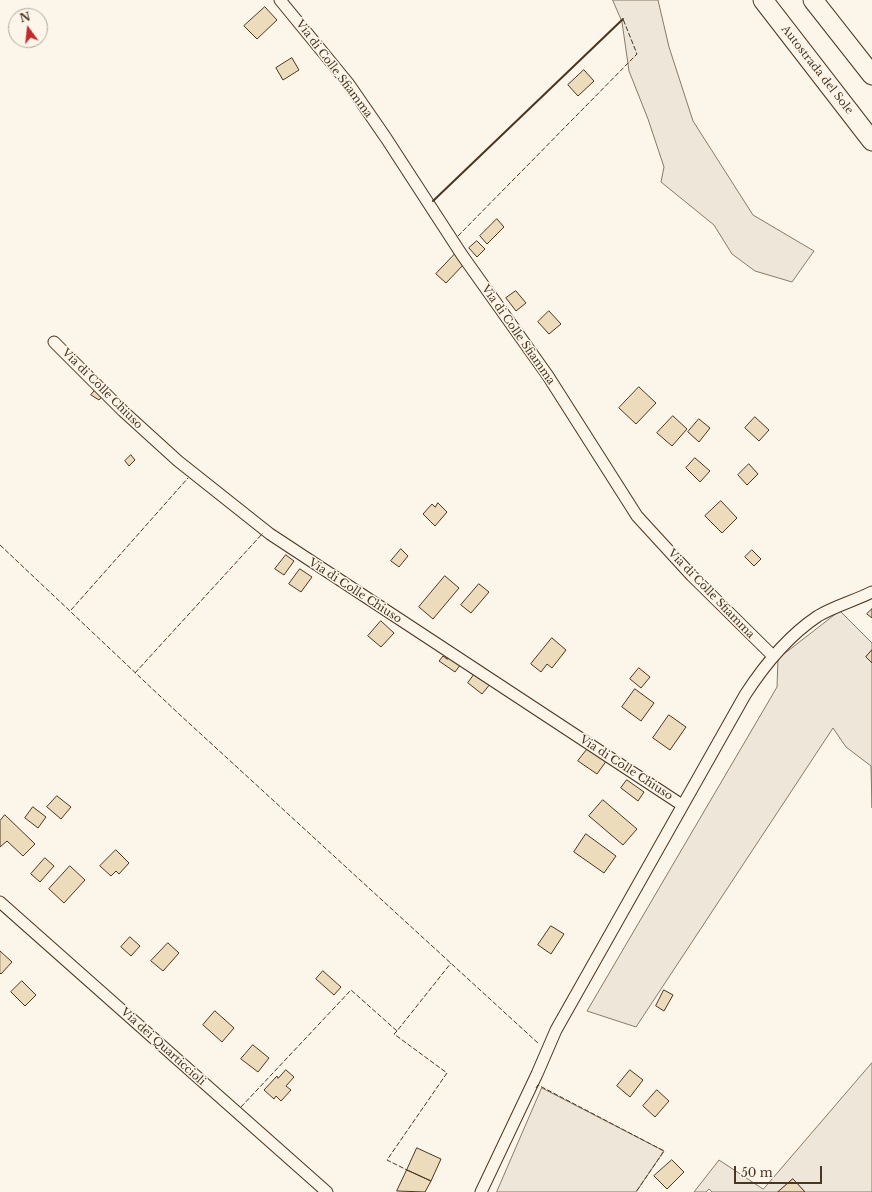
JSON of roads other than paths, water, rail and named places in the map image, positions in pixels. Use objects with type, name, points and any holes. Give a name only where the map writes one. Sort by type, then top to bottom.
[{"type":"highway","name":"Autostrada del Sole","points":[[763,0],[872,141]]},
{"type":"highway","points":[[813,0],[872,75]]},
{"type":"street","name":"Via di Colle Sfiamma","points":[[280,0],[348,83],[386,138],[462,255],[548,376],[637,516],[692,576],[773,656]]},
{"type":"street","name":"Via di Colle Chiuso","points":[[54,342],[123,411],[178,462],[270,534],[682,805]]},
{"type":"street","points":[[480,1192],[537,1074],[556,1030],[745,694],[773,656],[801,629],[819,616],[872,592]]},
{"type":"street","name":"Via dei Quarticcioli","points":[[0,902],[326,1192]]}]
